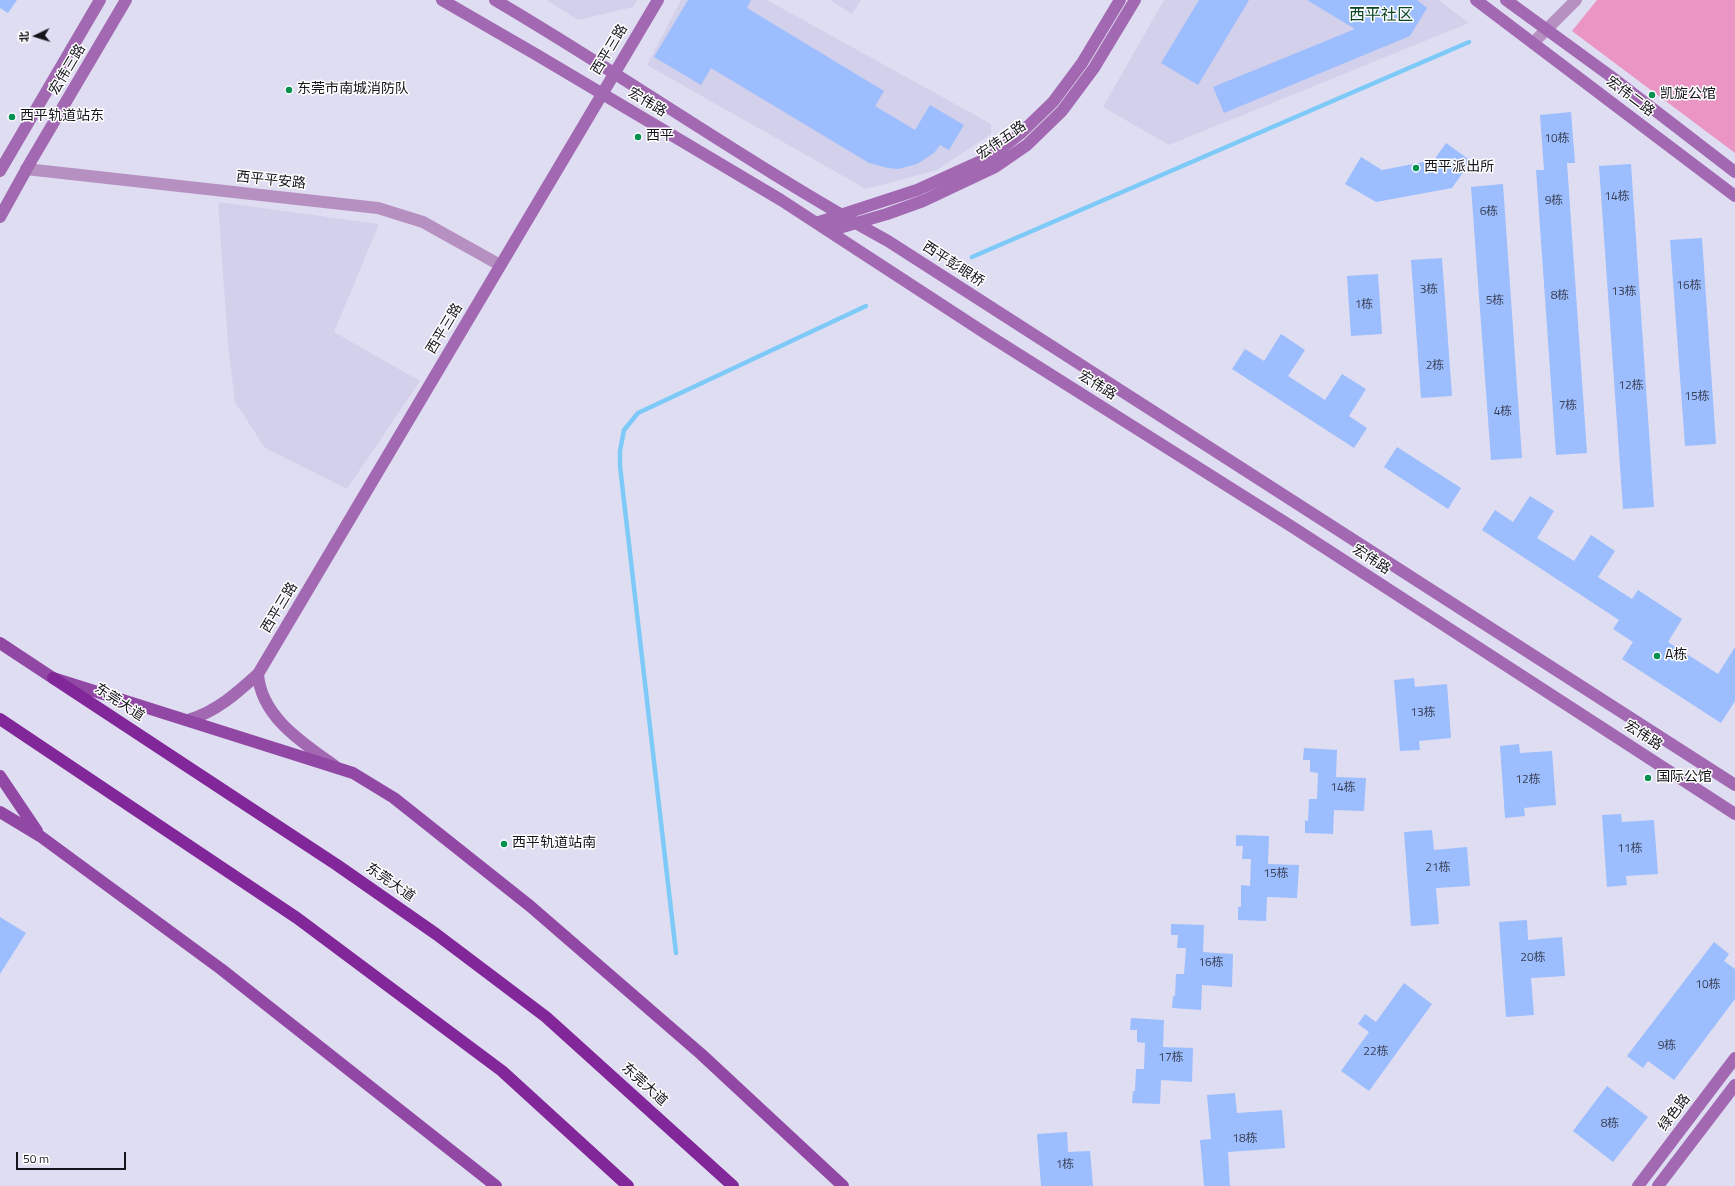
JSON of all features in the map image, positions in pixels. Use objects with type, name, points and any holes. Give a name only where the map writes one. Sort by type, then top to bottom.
[{"type":"highway","name":"东莞大道","points":[[53,678],[337,865],[436,934],[546,1017],[733,1186]]},
{"type":"highway","points":[[0,719],[303,922],[502,1071],[628,1186]]},
{"type":"main road","name":"东莞大道","points":[[0,643],[53,678]]},
{"type":"main road","points":[[53,678],[339,768],[353,773],[394,798],[530,906],[701,1054],[843,1186]]},
{"type":"main road","points":[[0,776],[40,836]]},
{"type":"main road","points":[[0,812],[40,836],[221,969],[496,1186]]},
{"type":"street","name":"宏伟三路","points":[[0,172],[100,0]]},
{"type":"street","name":"宏伟三路","points":[[0,218],[26,169],[126,0]]},
{"type":"street","name":"宏伟路","points":[[442,0],[782,200],[988,335],[1294,528],[1735,814]]},
{"type":"street","name":"宏伟路","points":[[495,0],[855,223],[888,241]]},
{"type":"street","name":"西平三路","points":[[188,720],[203,716],[230,698],[258,674],[658,0]]},
{"type":"street","name":"宏伟五路","points":[[816,223],[917,190],[990,157],[1021,134],[1057,96],[1082,62],[1120,0]]},
{"type":"street","name":"宏伟五路","points":[[829,231],[923,201],[995,168],[1027,145],[1062,111],[1090,74],[1135,0]]},
{"type":"street","name":"宏伟二路","points":[[1476,0],[1735,196]]},
{"type":"street","name":"宏伟二路","points":[[1506,0],[1735,172]]},
{"type":"street","points":[[1533,43],[1576,0]]},
{"type":"street","name":"西平平安路","points":[[26,169],[378,208],[423,222],[500,265]]},
{"type":"street","name":"西平彭眼桥","points":[[888,241],[1001,314]]},
{"type":"street","name":"宏伟路","points":[[1001,314],[1735,785]]},
{"type":"street","points":[[258,674],[259,688],[274,715],[301,742],[339,768]]},
{"type":"street","name":"绿色路","points":[[1638,1186],[1735,1058]]},
{"type":"street","points":[[1658,1186],[1735,1085]]},
{"type":"shaded area","points":[[546,0],[637,0],[633,7],[578,20]]},
{"type":"shaded area","points":[[681,0],[767,0],[991,124],[991,134],[937,170],[866,189],[647,65]]},
{"type":"shaded area","points":[[830,0],[861,0],[852,14]]},
{"type":"shaded area","points":[[1164,0],[1438,0],[1469,23],[1169,145],[1103,107]]},
{"type":"shaded area","points":[[1597,0],[1735,0],[1735,153],[1572,31]]},
{"type":"shaded area","points":[[218,202],[379,224],[334,332],[420,381],[347,489],[265,448],[235,402],[228,344]]},
{"type":"building","points":[[0,0],[17,0],[8,13],[0,8]]},
{"type":"building","points":[[688,0],[751,0],[747,8],[884,91],[875,106],[915,130],[930,105],[964,125],[949,150],[940,145],[934,153],[917,164],[898,169],[869,163],[711,68],[701,85],[654,57]]},
{"type":"building","points":[[1199,0],[1249,0],[1198,85],[1161,63]]},
{"type":"building","points":[[1307,0],[1417,0],[1427,8],[1410,36],[1224,113],[1213,87],[1355,29]]},
{"type":"building","points":[[1571,112],[1575,163],[1567,163],[1587,453],[1556,455],[1536,170],[1544,170],[1540,115]]},
{"type":"building","points":[[1446,143],[1471,161],[1452,188],[1376,202],[1345,184],[1361,157],[1382,170],[1434,160]]},
{"type":"building","points":[[1631,164],[1654,507],[1623,509],[1599,166]]},
{"type":"building","points":[[1503,184],[1522,458],[1491,460],[1471,187]]},
{"type":"building","points":[[1702,238],[1716,444],[1685,446],[1670,240]]},
{"type":"building","points":[[1442,258],[1452,396],[1421,398],[1411,260]]},
{"type":"building","points":[[1378,274],[1382,334],[1351,336],[1347,276]]},
{"type":"building","points":[[1281,334],[1305,350],[1288,376],[1325,400],[1342,374],[1366,389],[1349,416],[1367,428],[1354,448],[1232,369],[1245,349],[1264,361]]},
{"type":"building","points":[[1397,447],[1461,488],[1448,509],[1384,467]]},
{"type":"building","points":[[1530,496],[1554,511],[1537,538],[1574,561],[1591,535],[1615,551],[1598,577],[1632,599],[1638,590],[1682,619],[1668,642],[1718,674],[1735,647],[1735,701],[1721,723],[1622,659],[1633,642],[1613,629],[1619,620],[1482,530],[1495,510],[1513,522]]},
{"type":"building","points":[[1414,678],[1415,687],[1447,684],[1451,738],[1419,741],[1420,750],[1400,751],[1394,680]]},
{"type":"building","points":[[1519,744],[1520,753],[1552,751],[1556,805],[1524,808],[1525,816],[1505,818],[1500,746]]},
{"type":"building","points":[[1304,748],[1337,750],[1336,777],[1366,778],[1364,811],[1334,810],[1333,834],[1305,833],[1305,820],[1308,821],[1309,799],[1317,799],[1318,773],[1310,772],[1310,760],[1303,760]]},
{"type":"building","points":[[1621,814],[1622,822],[1654,820],[1658,874],[1626,876],[1627,885],[1607,887],[1602,815]]},
{"type":"building","points":[[1432,830],[1434,850],[1467,847],[1470,886],[1436,888],[1439,924],[1411,926],[1404,832]]},
{"type":"building","points":[[1236,835],[1269,836],[1268,864],[1299,865],[1297,898],[1267,897],[1266,921],[1238,920],[1238,907],[1241,907],[1241,885],[1250,886],[1251,859],[1242,859],[1243,846],[1236,846]]},
{"type":"building","points":[[0,917],[26,933],[0,974]]},
{"type":"building","points":[[1527,920],[1528,940],[1562,937],[1565,976],[1531,978],[1534,1015],[1506,1017],[1499,922]]},
{"type":"building","points":[[1171,924],[1204,925],[1203,952],[1233,954],[1232,987],[1202,985],[1201,1010],[1172,1008],[1173,996],[1175,996],[1176,974],[1184,974],[1186,948],[1177,948],[1178,935],[1171,935]]},
{"type":"building","points":[[1714,942],[1729,954],[1724,961],[1735,969],[1735,999],[1674,1080],[1648,1061],[1643,1068],[1627,1056]]},
{"type":"building","points":[[1404,983],[1432,1004],[1369,1091],[1341,1071],[1369,1032],[1358,1024],[1365,1014],[1376,1022]]},
{"type":"building","points":[[1131,1018],[1164,1020],[1163,1047],[1193,1048],[1192,1082],[1161,1080],[1160,1104],[1132,1103],[1133,1091],[1135,1091],[1136,1069],[1144,1069],[1145,1043],[1137,1042],[1137,1030],[1130,1030]]},
{"type":"building","points":[[1607,1086],[1648,1117],[1613,1162],[1573,1131]]},
{"type":"building","points":[[1235,1093],[1237,1113],[1282,1110],[1285,1148],[1228,1152],[1230,1186],[1204,1186],[1200,1140],[1211,1139],[1207,1095]]},
{"type":"building","points":[[1067,1132],[1068,1152],[1090,1151],[1093,1186],[1041,1186],[1037,1134]]},
{"type":"waterway","points":[[972,257],[1469,42]]},
{"type":"waterway","points":[[676,953],[620,466],[620,451],[624,430],[638,413],[866,306]]},
{"type":"place","name":"东莞市南城消防队","points":[[289,90]]},
{"type":"place","name":"凯旋公馆","points":[[1652,95]]},
{"type":"place","name":"西平轨道站东","points":[[12,117]]},
{"type":"place","name":"西平","points":[[638,137]]},
{"type":"place","name":"西平派出所","points":[[1416,168]]},
{"type":"place","name":"A栋","points":[[1657,656]]},
{"type":"place","name":"国际公馆","points":[[1648,778]]},
{"type":"place","name":"西平轨道站南","points":[[504,844]]},
{"type":"district","name":"西平社区","points":[[1381,16]]}]
